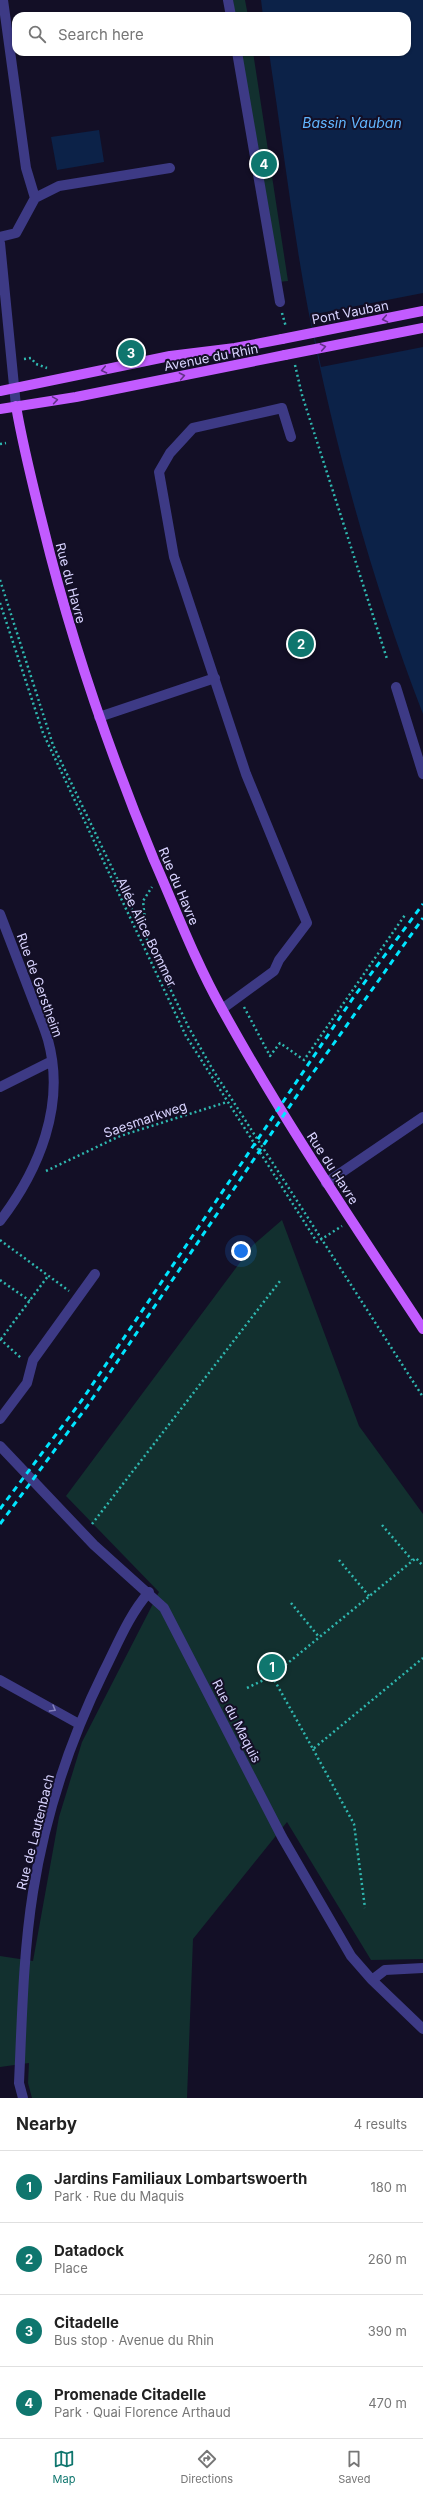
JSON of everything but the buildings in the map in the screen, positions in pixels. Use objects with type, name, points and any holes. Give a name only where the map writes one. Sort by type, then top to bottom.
[{"type":"main road","name":"Pont Vauban","points":[[285,336],[423,311]]},
{"type":"main road","points":[[289,356],[423,328]]},
{"type":"main road","name":"Avenue du Rhin","points":[[0,391],[170,356],[235,348],[285,336]]},
{"type":"main road","name":"Avenue du Rhin","points":[[0,409],[76,397],[289,356]]},
{"type":"main road","name":"Rue du Havre","points":[[16,406],[21,440],[54,571],[88,687],[159,872],[200,966],[222,1009],[326,1183],[423,1329]]},
{"type":"street","points":[[3,0],[26,168],[35,198]]},
{"type":"street","points":[[228,0],[230,12]]},
{"type":"street","points":[[238,56],[280,302]]},
{"type":"street","points":[[0,237],[16,233],[35,198],[59,186],[170,168]]},
{"type":"street","points":[[0,243],[16,406]]},
{"type":"street","points":[[222,1009],[274,971],[279,960],[307,923],[246,774],[174,557],[159,472],[170,453],[193,428],[282,408],[291,437]]},
{"type":"street","points":[[99,717],[215,678]]},
{"type":"street","points":[[396,687],[423,774]]},
{"type":"street","name":"Rue de Gerstheim","points":[[0,914],[48,1039],[52,1061],[53,1086],[51,1116],[40,1152],[20,1195],[0,1222]]},
{"type":"street","points":[[0,1087],[52,1061]]},
{"type":"street","points":[[326,1183],[423,1117]]},
{"type":"street","points":[[0,1419],[27,1382],[33,1360],[95,1274]]},
{"type":"street","name":"Rue du Maquis","points":[[0,1446],[84,1534],[149,1592],[164,1608],[282,1837],[351,1956],[372,1980],[423,2029]]},
{"type":"street","name":"Rue de Lautenbach","points":[[23,2098],[19,2083],[24,1959],[33,1891],[50,1817],[79,1724],[134,1609],[149,1592]]},
{"type":"street","points":[[0,1680],[79,1724]]},
{"type":"street","points":[[372,1980],[385,1970],[423,1968]]},
{"type":"path","points":[[280,302],[285,336]]},
{"type":"path","points":[[289,356],[387,659]]},
{"type":"path","points":[[0,444],[6,443]]},
{"type":"path","points":[[0,580],[53,745],[188,1028],[213,1070],[423,1397]]},
{"type":"path","name":"Allée Alice Bommer","points":[[0,603],[43,733],[71,796],[186,1036],[317,1242],[322,1238]]},
{"type":"path","points":[[147,942],[143,901],[159,872]]},
{"type":"path","points":[[238,996],[270,1056],[280,1043],[304,1060],[405,915]]},
{"type":"path","name":"Saesmarkweg","points":[[27,1180],[120,1136],[227,1102]]},
{"type":"path","points":[[322,1238],[351,1220]]},
{"type":"path","points":[[0,1240],[78,1297]]},
{"type":"path","points":[[32,1365],[12,1351],[13,1348],[0,1339],[48,1276]]},
{"type":"path","points":[[0,1280],[30,1301]]},
{"type":"path","points":[[84,1534],[280,1281]]},
{"type":"path","points":[[382,1525],[412,1560]]},
{"type":"path","points":[[247,1688],[272,1676],[412,1560],[416,1558],[423,1566]]},
{"type":"path","points":[[339,1560],[368,1596]]},
{"type":"path","points":[[291,1603],[319,1637]]},
{"type":"path","points":[[313,1749],[423,1658]]},
{"type":"path","points":[[272,1676],[354,1824],[365,1908]]},
{"type":"green space","points":[[233,0],[245,0],[247,12],[234,12]]},
{"type":"green space","points":[[242,56],[254,56],[288,281],[278,282]]},
{"type":"green space","points":[[282,1220],[359,1426],[423,1514],[423,1959],[371,1960],[287,1822],[193,1939],[187,2098],[32,2098],[28,2083],[29,2063],[0,2067],[0,1956],[33,1961],[59,1817],[82,1742],[159,1592],[66,1496],[253,1245]]},
{"type":"water","name":"Bassin Vauban","points":[[261,0],[423,0],[423,714],[387,614],[371,564],[356,514],[330,412],[302,277],[270,56],[411,56],[411,12],[262,12]]},
{"type":"water","points":[[99,130],[104,162],[57,170],[51,137]]},
{"type":"pier","points":[[423,293],[423,347],[321,367],[310,315]]},
{"type":"railway","points":[[0,1509],[82,1400],[353,998],[423,904]]},
{"type":"railway","points":[[0,1524],[88,1405],[300,1091],[423,918]]},
{"type":"place","name":"Promenade Citadelle","points":[[264,164]]},
{"type":"place","name":"Citadelle","points":[[131,353]]},
{"type":"place","name":"Datadock","points":[[301,644]]},
{"type":"place","name":"Jardins Familiaux Lombartswoerth","points":[[272,1667]]}]
